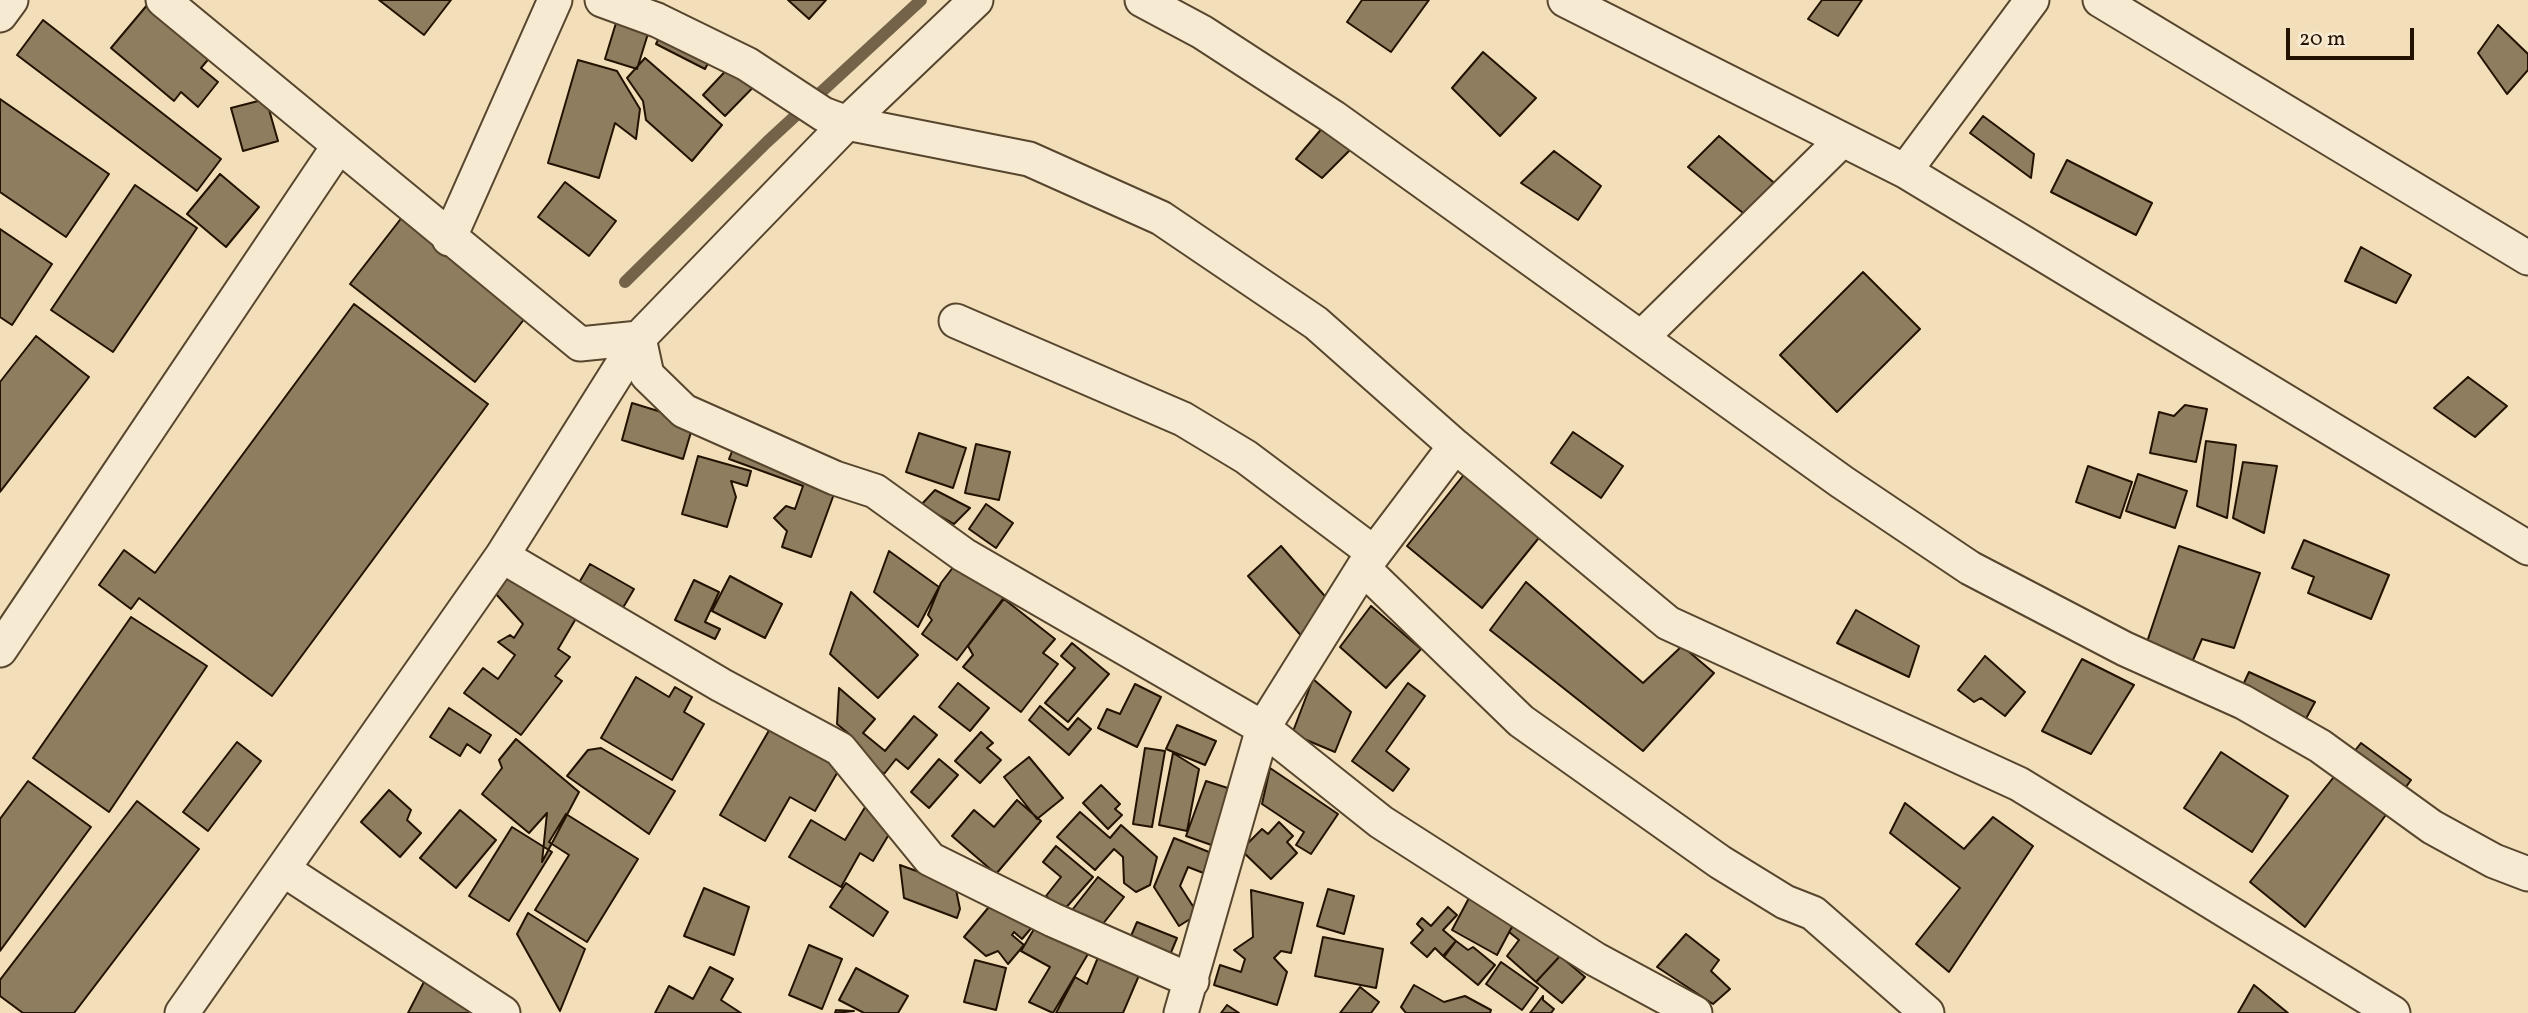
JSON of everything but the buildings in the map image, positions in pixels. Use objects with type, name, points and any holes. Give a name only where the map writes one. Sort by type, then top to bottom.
[{"type":"street","points":[[0,15],[11,0]]},
{"type":"street","points":[[163,0],[449,239],[580,344],[639,338]]},
{"type":"street","points":[[449,239],[555,0]]},
{"type":"street","points":[[602,0],[657,20],[747,64],[835,118],[1028,159],[1161,218],[1316,323],[1455,446],[1668,623],[2019,784],[2393,1013]]},
{"type":"street","points":[[183,1013],[502,556],[639,338],[835,118],[976,0]]},
{"type":"street","points":[[1142,0],[1202,32],[1333,117],[1842,482],[1970,568],[2125,649],[2243,702],[2320,746],[2432,827],[2494,862],[2528,874]]},
{"type":"street","points":[[1565,0],[1905,171],[2528,548]]},
{"type":"street","points":[[1905,171],[2032,0]]},
{"type":"street","points":[[2100,0],[2528,258]]},
{"type":"street","points":[[1642,337],[1842,139]]},
{"type":"street","points":[[0,650],[338,147]]},
{"type":"street","points":[[957,321],[1183,419],[1246,457],[1368,560],[1521,721],[1720,862],[1785,902],[1813,913],[1927,1013]]},
{"type":"street","points":[[639,338],[647,375],[684,411],[835,478],[875,491],[964,555],[1263,729],[1381,822],[1595,959],[1695,1013]]},
{"type":"street","points":[[1181,1013],[1263,729],[1368,560],[1455,446]]},
{"type":"street","points":[[502,556],[721,685],[841,748],[930,859],[1053,920],[1192,981]]},
{"type":"street","points":[[284,870],[503,1013]]},
{"type":"waterway","points":[[625,282],[767,142],[921,0]]}]
